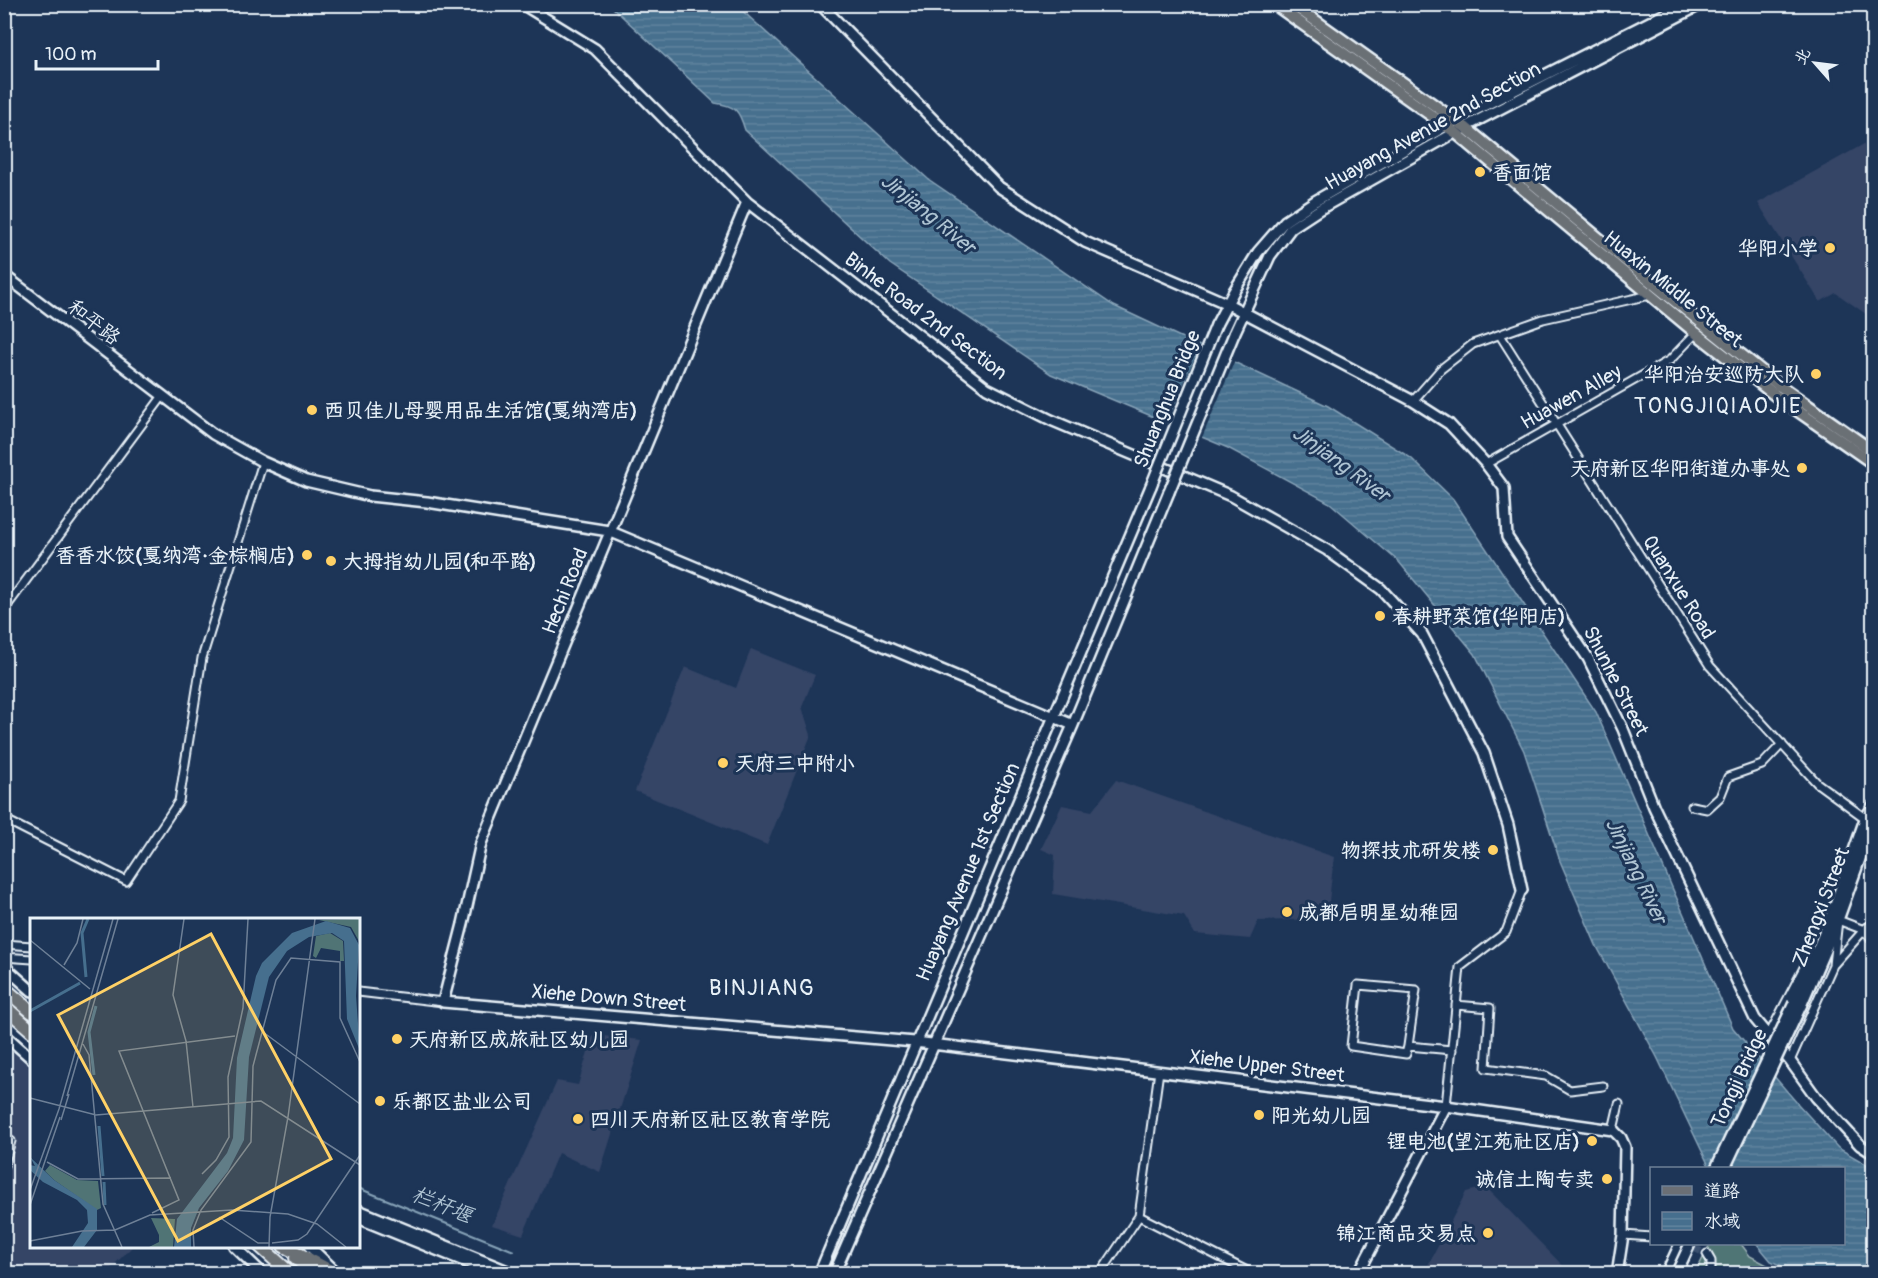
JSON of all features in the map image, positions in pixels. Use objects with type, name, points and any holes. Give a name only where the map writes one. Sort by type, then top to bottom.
[{"type":"highway","points":[[4,988],[30,1010]]},
{"type":"highway","points":[[4,1006],[30,1029]]},
{"type":"highway","points":[[262,1248],[281,1274]]},
{"type":"highway","points":[[262,1248],[291,1274]]},
{"type":"highway","points":[[286,1248],[313,1274]]},
{"type":"highway","points":[[288,1248],[337,1274]]},
{"type":"main road","points":[[1274,4],[1456,126]]},
{"type":"main road","points":[[1292,4],[1456,126]]},
{"type":"main road","name":"Huaxin Middle Street","points":[[1456,126],[1696,333],[1775,395],[1874,464]]},
{"type":"main road","name":"Huaxin Middle Street","points":[[1456,126],[1780,386],[1874,452]]},
{"type":"street","name":"Binhe Road 2nd Section","points":[[522,4],[595,50],[747,202],[987,388],[1051,420],[1231,496],[1328,550],[1382,589],[1422,634],[1484,753],[1508,825],[1522,890]]},
{"type":"street","name":"Shunhe Street","points":[[820,4],[999,187],[1085,242],[1228,304],[1413,401],[1449,424],[1486,464],[1504,488],[1507,537],[1588,658],[1623,729],[1654,807],[1755,1019],[1816,1097],[1860,1145],[1874,1154]]},
{"type":"street","name":"Huayang Avenue 2nd Section","points":[[1216,325],[1258,252],[1285,221],[1315,201],[1685,4]]},
{"type":"street","name":"Huayang Avenue 2nd Section","points":[[1169,492],[1234,334],[1270,256],[1291,228],[1456,126],[1702,4]]},
{"type":"street","name":"Hechi Road","points":[[443,1002],[481,843],[747,202]]},
{"type":"street","name":"和平路","points":[[4,275],[213,434],[263,462],[306,481],[370,496],[427,502],[609,531],[1073,724]]},
{"type":"street","points":[[1413,401],[1441,369],[1473,344],[1543,319],[1650,295]]},
{"type":"street","name":"Shuanghua Bridge","points":[[1151,486],[1216,325]]},
{"type":"street","name":"Huawen Alley","points":[[1486,464],[1670,360],[1696,333]]},
{"type":"street","name":"Quanxue Road","points":[[1500,335],[1710,666],[1817,783],[1870,820]]},
{"type":"street","points":[[4,610],[162,397]]},
{"type":"street","points":[[4,819],[126,881],[179,801],[202,658],[263,462]]},
{"type":"street","name":"Huayang Avenue 1st Section","points":[[819,1274],[1151,486]]},
{"type":"street","name":"Huayang Avenue 1st Section","points":[[834,1274],[1073,724],[1169,492]]},
{"type":"street","points":[[1692,806],[1707,809],[1720,797],[1728,777],[1762,765],[1782,744]]},
{"type":"street","points":[[1797,1005],[1870,820],[1874,804]]},
{"type":"street","name":"Zhengxi Street","points":[[1797,1005],[1838,920],[1870,820]]},
{"type":"street","points":[[1358,1274],[1446,1106],[1460,967],[1506,932],[1522,890]]},
{"type":"street","points":[[1833,965],[1838,920],[1864,930],[1874,942]]},
{"type":"street","points":[[1769,1035],[1828,924]]},
{"type":"street","points":[[1790,1061],[1833,965],[1864,930],[1874,925]]},
{"type":"street","points":[[4,944],[30,946]]},
{"type":"street","points":[[4,957],[30,959]]},
{"type":"street","points":[[4,966],[30,989]]},
{"type":"street","points":[[1358,985],[1416,990],[1408,1046],[1406,1054],[1351,1046],[1358,985]]},
{"type":"street","points":[[360,992],[443,1002]]},
{"type":"street","name":"Xiehe Down Street","points":[[443,1002],[915,1042]]},
{"type":"street","points":[[1456,1005],[1490,1008],[1486,1068],[1546,1076],[1570,1090],[1603,1086]]},
{"type":"street","name":"Tongji Bridge","points":[[1716,1167],[1797,1005]]},
{"type":"street","name":"Tongji Bridge","points":[[1725,1167],[1797,1005]]},
{"type":"street","points":[[4,1034],[30,1057]]},
{"type":"street","name":"Xiehe Upper Street","points":[[915,1042],[1446,1106],[1613,1130]]},
{"type":"street","points":[[1408,1046],[1452,1050]]},
{"type":"street","points":[[1100,1274],[1139,1216],[1159,1071]]},
{"type":"street","points":[[1619,1104],[1613,1130],[1621,1138],[1625,1147],[1622,1254],[1624,1274]]},
{"type":"street","points":[[4,1165],[11,1141]]},
{"type":"street","points":[[360,1211],[515,1274]]},
{"type":"street","points":[[1139,1216],[1252,1274]]},
{"type":"street","points":[[360,1219],[496,1274]]},
{"type":"street","points":[[1623,1235],[1650,1237]]},
{"type":"street","points":[[1666,1274],[1680,1245]]},
{"type":"street","points":[[1676,1274],[1690,1245]]},
{"type":"street","points":[[236,1248],[263,1274]]},
{"type":"street","points":[[311,1248],[337,1274]]},
{"type":"street","points":[[1617,1274],[1622,1254]]},
{"type":"street","points":[[1707,1254],[1711,1260],[1711,1274]]},
{"type":"shaded area","name":"华阳小学","points":[[1873,139],[1873,319],[1836,293],[1820,302],[1758,203]]},
{"type":"shaded area","name":"天府三中附小","points":[[751,649],[815,675],[802,707],[811,735],[767,845],[635,791],[685,667],[736,688]]},
{"type":"shaded area","points":[[1116,780],[1334,857],[1327,919],[1258,921],[1250,939],[1195,934],[1184,916],[1053,894],[1055,855],[1041,849],[1062,805],[1092,811]]},
{"type":"shaded area","name":"四川天府新区社区教育学院","points":[[593,1035],[642,1040],[600,1172],[558,1153],[523,1235],[492,1225],[557,1081],[578,1085]]},
{"type":"shaded area","points":[[4,1044],[30,1067],[30,1248],[131,1248],[106,1273],[5,1273]]},
{"type":"shaded area","name":"锦江商品交易点","points":[[1486,1187],[1570,1273],[1424,1273],[1466,1192]]},
{"type":"green space","points":[[1710,1245],[1742,1245],[1750,1256],[1782,1273],[1695,1274]]},
{"type":"water","name":"Jinjiang River","points":[[610,5],[736,5],[928,179],[1114,306],[1328,406],[1411,458],[1453,499],[1596,712],[1733,1028],[1838,1148],[1873,1168],[1873,1273],[1796,1273],[1771,1261],[1758,1245],[1845,1245],[1845,1167],[1710,1167],[1657,1057],[1596,945],[1560,861],[1524,751],[1475,654],[1399,562],[1330,503],[1228,448],[1051,374],[890,264],[745,130],[736,110],[715,103]]},
{"type":"pier","points":[[1201,343],[1235,360],[1201,440],[1166,425]]},
{"type":"waterway","name":"栏杆堰","points":[[360,1189],[514,1251]]},
{"type":"tunnel","points":[[1687,1245],[1707,1254]]},
{"type":"place","name":"香面馆","points":[[1480,172]]},
{"type":"place","name":"华阳小学","points":[[1830,248]]},
{"type":"place","name":"华阳治安巡防大队","points":[[1816,374]]},
{"type":"place","name":"西贝佳儿母婴用品生活馆(戛纳湾店)","points":[[312,410]]},
{"type":"place","name":"天府新区华阳街道办事处","points":[[1802,468]]},
{"type":"place","name":"香香水饺(戛纳湾·金棕榈店)","points":[[307,555]]},
{"type":"place","name":"大拇指幼儿园(和平路)","points":[[331,561]]},
{"type":"place","name":"春耕野菜馆(华阳店)","points":[[1380,616]]},
{"type":"place","name":"天府三中附小","points":[[723,763]]},
{"type":"place","name":"物探技术研发楼","points":[[1493,850]]},
{"type":"place","name":"成都启明星幼稚园","points":[[1287,912]]},
{"type":"place","name":"天府新区成旅社区幼儿园","points":[[397,1039]]},
{"type":"place","name":"乐都区盐业公司","points":[[380,1101]]},
{"type":"place","name":"阳光幼儿园","points":[[1259,1115]]},
{"type":"place","name":"四川天府新区社区教育学院","points":[[578,1119]]},
{"type":"place","name":"锂电池(望江苑社区店)","points":[[1592,1141]]},
{"type":"place","name":"诚信土陶专卖","points":[[1607,1179]]},
{"type":"place","name":"锦江商品交易点","points":[[1488,1233]]},
{"type":"district","name":"TONGJIQIAOJIE","points":[[1718,406]]},
{"type":"district","name":"BINJIANG","points":[[762,988]]}]
